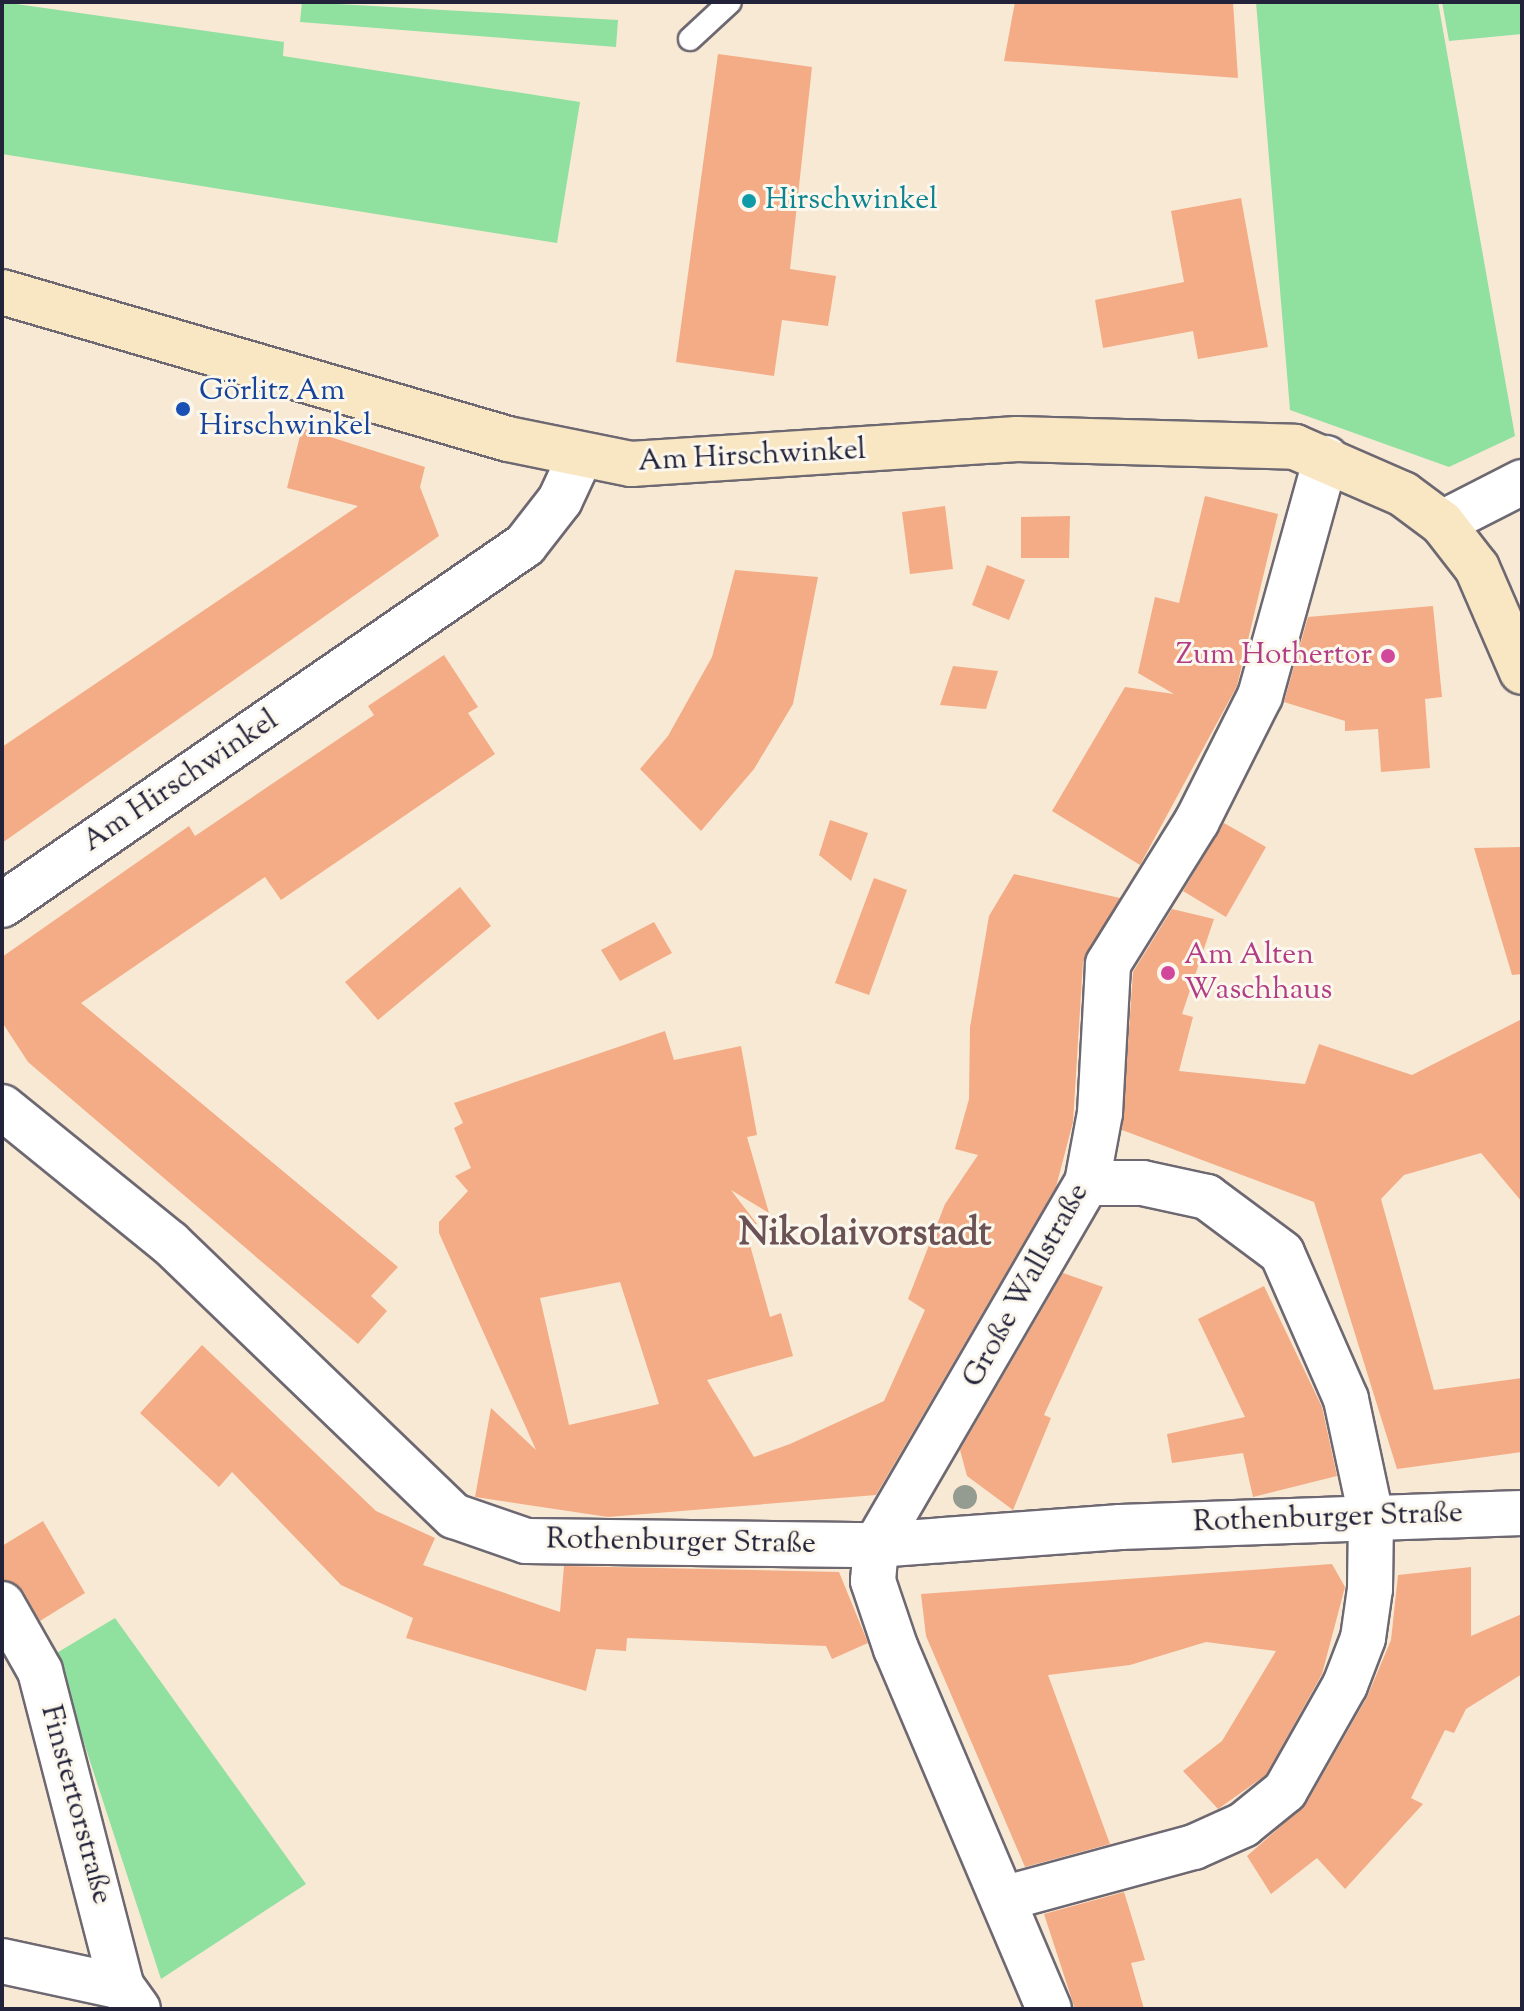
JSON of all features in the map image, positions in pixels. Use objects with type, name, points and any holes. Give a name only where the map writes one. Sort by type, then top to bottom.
[{"type":"street","points":[[2,292],[199,354],[580,457]]},
{"type":"street","name":"Am Hirschwinkel","points":[[2,905],[525,545],[560,500],[580,457],[723,464],[1072,439],[1295,447],[1403,494],[1442,523],[1477,568],[1522,672]]},
{"type":"street","name":"Große Wallstraße","points":[[1049,2009],[1006,1898],[896,1649],[873,1581],[876,1545],[1087,1183],[1100,1113],[1108,964],[1197,821],[1260,696],[1326,458]]},
{"type":"street","points":[[1442,523],[1522,482]]},
{"type":"street","name":"Rothenburger Straße","points":[[2,1107],[170,1243],[454,1516],[526,1541],[876,1545],[1371,1516],[1522,1513]]},
{"type":"street","points":[[1006,1898],[1194,1847],[1243,1825],[1285,1791],[1363,1638],[1371,1516],[1346,1399],[1282,1253],[1207,1197],[1143,1183],[1087,1183]]},
{"type":"street","name":"Finstertorstraße","points":[[2,1604],[40,1671],[130,1998]]},
{"type":"street","points":[[2,1961],[130,1998]]},
{"type":"lane","points":[[690,39],[730,2]]},
{"type":"green space","points":[[2,2],[284,42],[283,56],[580,102],[557,243],[2,154]]},
{"type":"green space","points":[[302,2],[618,20],[616,47],[300,22]]},
{"type":"green space","points":[[1256,2],[1438,2],[1515,436],[1449,467],[1290,410]]},
{"type":"green space","points":[[1442,2],[1522,2],[1522,34],[1449,41]]},
{"type":"green space","points":[[115,1618],[306,1884],[161,1979],[55,1654]]},
{"type":"building","points":[[1015,2],[1233,2],[1238,78],[1004,61]]},
{"type":"building","name":"Hirschwinkel","points":[[718,54],[812,67],[790,269],[836,276],[828,326],[782,320],[774,376],[676,362]]},
{"type":"building","points":[[1241,198],[1268,347],[1198,359],[1193,331],[1103,348],[1095,300],[1184,282],[1171,211]]},
{"type":"building","points":[[302,428],[425,467],[420,487],[439,536],[2,843],[2,747],[358,506],[287,488]]},
{"type":"building","points":[[1205,496],[1278,514],[1237,686],[1140,865],[1052,811],[1125,687],[1174,694],[1138,673],[1155,597],[1179,603]]},
{"type":"building","points":[[945,506],[953,569],[910,574],[902,512]]},
{"type":"building","points":[[1070,516],[1069,558],[1021,558],[1021,517]]},
{"type":"building","points":[[987,565],[1025,580],[1009,620],[972,605]]},
{"type":"building","points":[[735,570],[818,577],[793,704],[754,769],[701,831],[640,769],[668,736],[712,657]]},
{"type":"building","points":[[1433,606],[1442,697],[1425,699],[1430,768],[1381,772],[1378,729],[1345,731],[1345,721],[1284,702],[1308,617]]},
{"type":"building","points":[[444,655],[478,707],[468,713],[495,754],[281,900],[265,877],[81,1003],[398,1267],[371,1296],[387,1311],[358,1344],[28,1062],[2,1022],[2,957],[189,826],[195,836],[374,715],[368,706]]},
{"type":"building","points":[[953,666],[998,671],[986,709],[940,705]]},
{"type":"building","points":[[830,820],[868,833],[851,881],[819,855]]},
{"type":"building","points":[[1224,823],[1266,847],[1226,917],[1183,891]]},
{"type":"building","points":[[1522,847],[1522,974],[1512,975],[1474,848]]},
{"type":"building","points":[[1014,874],[1120,898],[1083,962],[1073,1122],[1056,1187],[876,1495],[608,1517],[475,1497],[491,1408],[536,1450],[439,1233],[439,1222],[468,1191],[455,1176],[471,1168],[454,1128],[463,1123],[454,1103],[665,1031],[674,1060],[741,1046],[757,1135],[747,1137],[769,1213],[731,1190],[757,1224],[745,1227],[770,1317],[781,1313],[793,1356],[707,1380],[754,1457],[884,1401],[925,1310],[908,1299],[945,1204],[978,1155],[955,1149],[969,1099],[970,1027],[989,916]],"holes":[[[620,1282],[659,1404],[569,1425],[540,1298]]]},
{"type":"building","points":[[874,878],[907,890],[869,995],[835,983]]},
{"type":"building","points":[[460,887],[491,926],[378,1020],[345,982]]},
{"type":"building","points":[[1172,909],[1214,919],[1182,1014],[1193,1017],[1179,1071],[1305,1084],[1319,1044],[1412,1075],[1522,1019],[1522,1202],[1481,1153],[1404,1175],[1381,1199],[1434,1390],[1522,1378],[1522,1452],[1397,1469],[1314,1202],[1122,1130],[1133,972]]},
{"type":"building","points":[[654,922],[672,953],[620,981],[601,950]]},
{"type":"building","points":[[1063,1273],[1103,1287],[1044,1415],[1051,1418],[1013,1510],[967,1476],[960,1450]]},
{"type":"building","points":[[1264,1286],[1322,1407],[1337,1476],[1253,1497],[1243,1453],[1172,1463],[1167,1434],[1245,1417],[1198,1319]]},
{"type":"building","points":[[202,1345],[376,1511],[435,1538],[423,1565],[560,1612],[564,1566],[839,1572],[868,1643],[832,1659],[826,1646],[627,1638],[626,1651],[596,1649],[586,1691],[406,1638],[413,1618],[341,1585],[232,1472],[219,1487],[140,1413]]},
{"type":"building","points":[[43,1521],[85,1593],[40,1621],[23,1591],[2,1579],[2,1546]]},
{"type":"building","points":[[1332,1564],[1345,1587],[1322,1674],[1266,1775],[1218,1809],[1183,1771],[1222,1741],[1276,1651],[1206,1642],[1130,1665],[1048,1675],[1110,1844],[1025,1867],[926,1636],[921,1594]]},
{"type":"building","points":[[1471,1567],[1471,1636],[1522,1614],[1522,1674],[1466,1709],[1454,1733],[1445,1730],[1411,1798],[1423,1804],[1345,1889],[1317,1858],[1271,1894],[1247,1856],[1306,1804],[1367,1697],[1391,1640],[1398,1575]]},
{"type":"building","points":[[1124,1892],[1145,1960],[1131,1963],[1144,2009],[1075,2009],[1044,1914]]},
{"type":"place","name":"Hirschwinkel","points":[[749,201]]},
{"type":"place","name":"Görlitz Am Hirschwinkel","points":[[183,409]]},
{"type":"place","name":"Zum Hothertor","points":[[1388,656]]},
{"type":"place","name":"Am Alten Waschhaus","points":[[1168,973]]},
{"type":"district","name":"Nikolaivorstadt","points":[[865,1236]]}]
